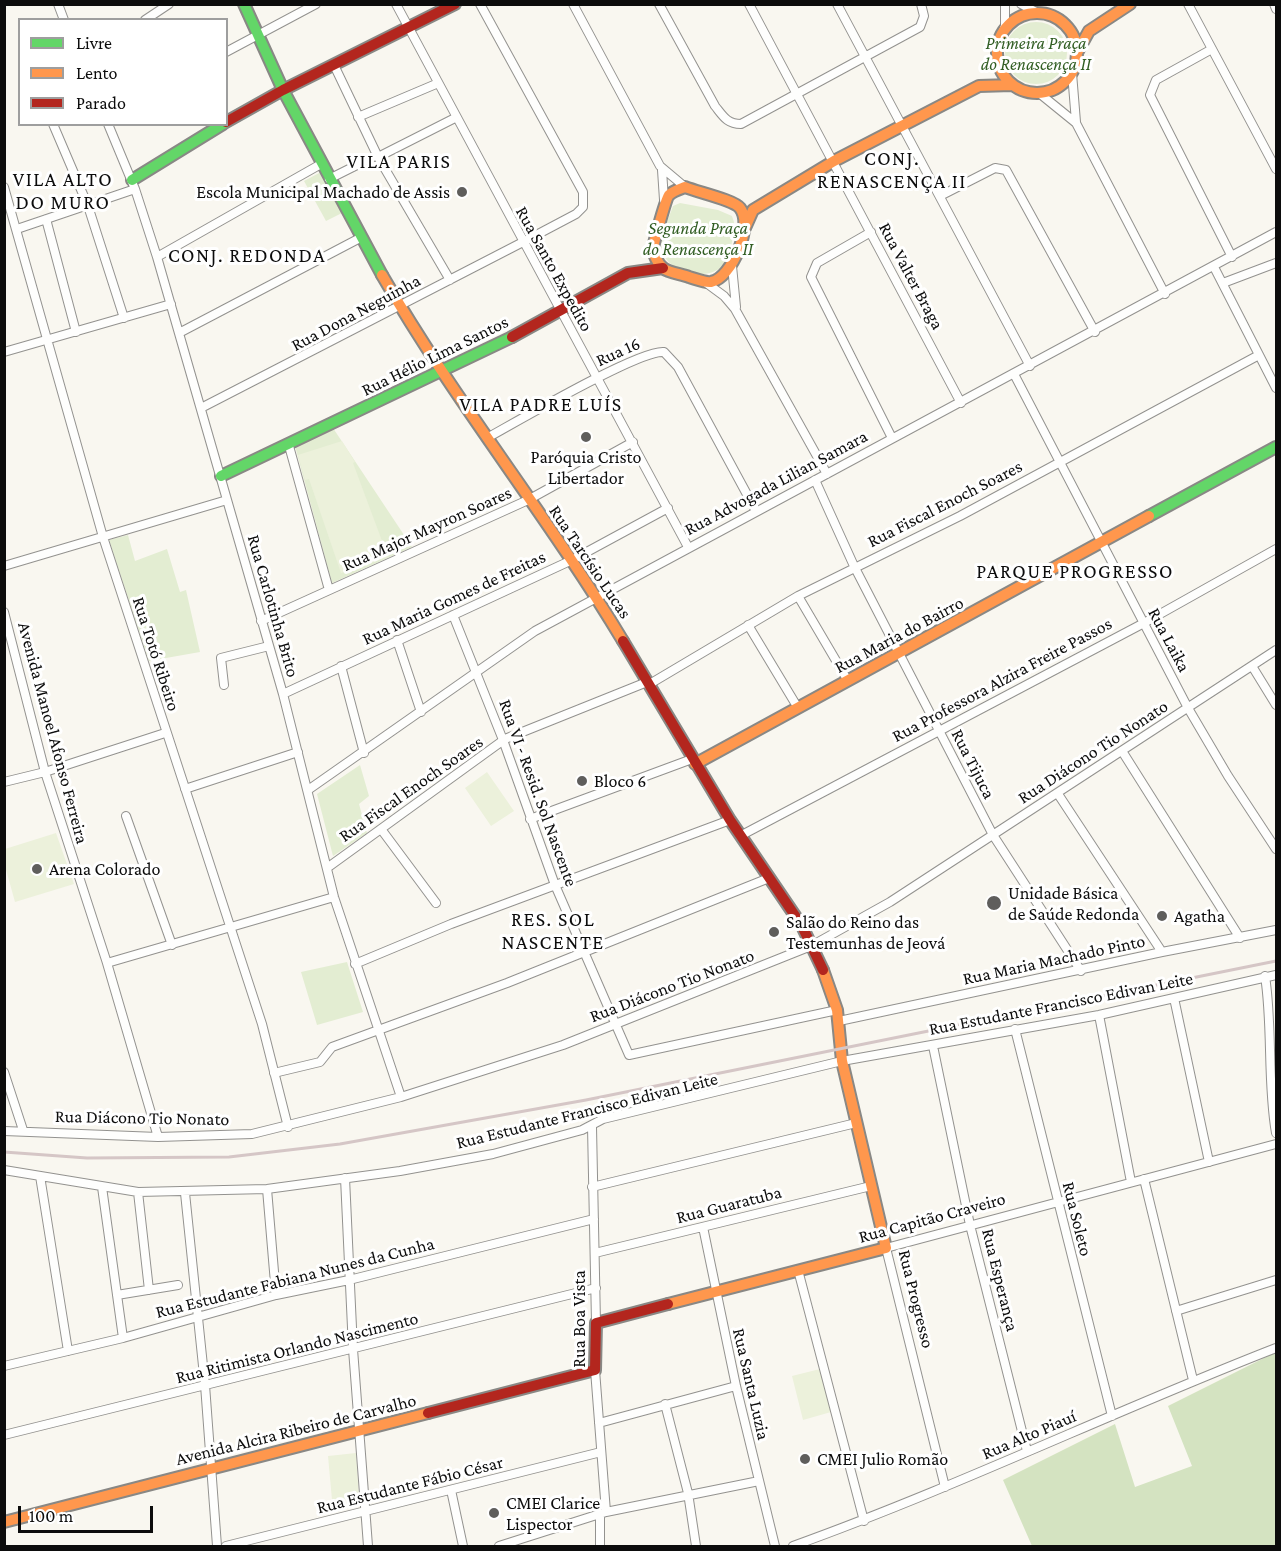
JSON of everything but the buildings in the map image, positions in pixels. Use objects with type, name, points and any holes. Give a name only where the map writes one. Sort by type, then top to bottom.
[{"type":"street","points":[[147,18],[169,4]]},
{"type":"street","name":"Rua Tarcísio Lucas","points":[[244,4],[283,90],[321,164],[400,307],[441,372],[596,596],[730,820],[802,926],[838,1016],[840,1049]]},
{"type":"street","points":[[228,51],[316,4]]},
{"type":"street","name":"Rua Santo Expedito","points":[[396,4],[436,84],[633,442],[688,547]]},
{"type":"street","points":[[228,121],[283,90],[455,4]]},
{"type":"street","name":"Rua Dona Neguinha","points":[[201,408],[400,307],[579,212],[584,203],[583,192],[480,4]]},
{"type":"street","points":[[573,4],[660,166],[665,185],[664,201],[660,227],[652,247],[663,268],[709,283],[720,279],[732,266]]},
{"type":"street","points":[[659,4],[715,106],[728,121],[741,123],[920,27],[924,16],[921,4]]},
{"type":"street","name":"Rua Valter Braga","points":[[749,4],[798,92],[961,403]]},
{"type":"street","points":[[837,4],[1030,366]]},
{"type":"street","points":[[1005,4],[1005,26],[999,40],[998,62],[1012,85]]},
{"type":"street","points":[[1021,4],[1038,13],[1059,19],[1074,36],[1078,51]]},
{"type":"street","points":[[1130,4],[1089,31],[1078,51],[1072,73],[1072,101],[1076,123],[1165,294]]},
{"type":"street","points":[[1188,4],[1276,169]]},
{"type":"street","points":[[1274,4],[1276,9]]},
{"type":"street","points":[[999,40],[1014,21],[1038,13]]},
{"type":"street","points":[[1212,49],[1156,80],[1150,95],[1232,257]]},
{"type":"street","points":[[333,65],[377,156],[450,280]]},
{"type":"street","points":[[827,474],[743,322],[733,297],[732,266],[753,210],[834,161],[979,86],[1012,85],[1028,92],[1040,93],[1057,88],[1072,73]]},
{"type":"street","points":[[358,117],[436,84]]},
{"type":"street","points":[[1040,93],[1076,123]]},
{"type":"street","points":[[329,179],[455,118]]},
{"type":"street","points":[[54,126],[88,206],[124,318]]},
{"type":"street","name":"Rua Carlotinha Brito","points":[[109,126],[134,185],[157,257],[283,694],[333,897],[401,1097]]},
{"type":"street","points":[[17,229],[88,206],[134,185],[221,126]]},
{"type":"street","points":[[157,257],[321,164]]},
{"type":"street","points":[[660,166],[685,187],[710,197],[729,200],[740,207],[744,214],[745,228]]},
{"type":"street","points":[[940,196],[995,168],[1006,170],[1095,332]]},
{"type":"street","name":"Rua Totó Ribeiro","points":[[4,187],[103,537],[230,928],[288,1127]]},
{"type":"street","points":[[664,201],[670,193],[685,187]]},
{"type":"street","points":[[46,219],[76,332]]},
{"type":"street","points":[[871,232],[817,263],[811,272],[811,282],[892,438]]},
{"type":"street","name":"Rua Advogada Lilian Samara","points":[[308,790],[364,753],[535,631],[596,596],[1095,332],[1276,232]]},
{"type":"street","points":[[179,333],[360,238]]},
{"type":"street","points":[[1223,283],[1276,263]]},
{"type":"street","points":[[1214,267],[1276,388]]},
{"type":"street","name":"Rua Hélio Lima Santos","points":[[220,476],[289,446],[441,372],[560,312],[628,273],[663,268]]},
{"type":"street","points":[[703,281],[724,296],[743,322]]},
{"type":"street","points":[[4,352],[171,304]]},
{"type":"street","name":"Rua 16","points":[[487,438],[598,378],[651,353],[668,354],[678,367],[756,511]]},
{"type":"street","name":"Rua Fiscal Enoch Soares","points":[[327,868],[504,741],[648,684],[798,596],[854,566],[960,516],[1259,356]]},
{"type":"street","name":"Rua Laika","points":[[1014,374],[1188,708],[1228,776],[1276,849]]},
{"type":"street","name":"Rua Major Mayron Soares","points":[[261,621],[528,500],[633,442]]},
{"type":"street","points":[[289,446],[329,590]]},
{"type":"street","name":"Rua Maria do Bairro","points":[[530,819],[694,761],[899,654],[1276,447]]},
{"type":"street","name":"Rua Tijuca","points":[[815,480],[854,566],[993,835],[1081,971]]},
{"type":"street","points":[[4,566],[227,500]]},
{"type":"street","name":"Rua Maria Gomes de Freitas","points":[[283,694],[572,560],[668,508]]},
{"type":"street","name":"Rua Professora Alzira Freire Passos","points":[[740,836],[1144,623],[1276,549]]},
{"type":"street","points":[[798,596],[848,681]]},
{"type":"street","name":"Avenida Manoel Afonso Ferreira","points":[[4,612],[45,772],[107,963],[158,1137]]},
{"type":"street","name":"Rua VI - Resid. Sol Nascente","points":[[453,615],[504,741],[555,885],[629,1055]]},
{"type":"street","points":[[748,625],[798,708]]},
{"type":"street","points":[[396,640],[421,712]]},
{"type":"street","points":[[224,685],[220,658],[269,646]]},
{"type":"street","name":"Rua Diácono Tio Nonato","points":[[4,1131],[158,1137],[252,1134],[288,1127],[401,1097],[516,1062],[811,946],[890,902],[1276,650]]},
{"type":"street","points":[[341,666],[364,753]]},
{"type":"street","points":[[1252,666],[1276,705]]},
{"type":"street","points":[[4,782],[45,772],[165,733]]},
{"type":"street","points":[[1122,751],[1240,938]]},
{"type":"street","points":[[185,789],[298,752]]},
{"type":"street","points":[[1058,794],[1162,952]]},
{"type":"street","points":[[126,816],[172,945]]},
{"type":"street","points":[[355,964],[555,885],[730,820]]},
{"type":"street","points":[[381,829],[436,903]]},
{"type":"street","points":[[274,1073],[322,1061],[331,1048],[585,953],[769,878]]},
{"type":"street","points":[[107,963],[333,897]]},
{"type":"street","name":"Rua Maria Machado Pinto","points":[[629,1055],[1081,971],[1162,952],[1276,930]]},
{"type":"street","name":"Rua Estudante Francisco Edivan Leite","points":[[4,1170],[138,1192],[186,1193],[267,1189],[400,1172],[493,1154],[591,1126],[595,1121],[842,1061],[1099,1015],[1276,975]]},
{"type":"street","points":[[1265,976],[1270,1010],[1272,1104],[1276,1133]]},
{"type":"street","points":[[1174,998],[1209,1162]]},
{"type":"street","points":[[1099,1015],[1131,1182]]},
{"type":"street","name":"Rua Soleto","points":[[1015,1029],[1112,1416]]},
{"type":"street","name":"Rua Esperança","points":[[933,1046],[970,1225],[1027,1451]]},
{"type":"street","name":"Rua Progresso","points":[[840,1049],[945,1487]]},
{"type":"street","points":[[4,1072],[23,1130]]},
{"type":"street","points":[[592,1187],[856,1123]]},
{"type":"street","name":"Rua Boa Vista","points":[[591,1126],[597,1323],[595,1370],[603,1513],[600,1546]]},
{"type":"street","name":"Rua Capitão Craveiro","points":[[597,1323],[1276,1144]]},
{"type":"street","points":[[40,1176],[68,1351]]},
{"type":"street","points":[[345,1178],[358,1431],[368,1546]]},
{"type":"street","points":[[1144,1179],[1193,1380]]},
{"type":"street","name":"Rua Guaratuba","points":[[595,1253],[871,1186]]},
{"type":"street","points":[[102,1187],[123,1338]]},
{"type":"street","points":[[267,1189],[276,1295]]},
{"type":"street","points":[[138,1192],[149,1290]]},
{"type":"street","points":[[186,1193],[199,1316],[209,1470],[217,1546]]},
{"type":"street","name":"Rua Estudante Fabiana Nunes da Cunha","points":[[4,1366],[123,1338],[276,1295],[349,1280],[594,1219]]},
{"type":"street","name":"Rua Santa Luzia","points":[[703,1227],[715,1293],[775,1546]]},
{"type":"street","points":[[798,1270],[864,1521]]},
{"type":"street","points":[[1176,1311],[1276,1280]]},
{"type":"street","points":[[117,1295],[178,1285]]},
{"type":"street","name":"Rua Ritimista Orlando Nascimento","points":[[4,1435],[596,1288]]},
{"type":"street","name":"Rua Alto Piauí","points":[[793,1546],[864,1521],[1193,1380],[1276,1348]]},
{"type":"street","name":"Avenida Alcira Ribeiro de Carvalho","points":[[4,1522],[595,1370]]},
{"type":"street","points":[[599,1423],[736,1386]]},
{"type":"street","points":[[665,1404],[688,1493],[696,1546]]},
{"type":"street","name":"Rua Estudante Fábio César","points":[[226,1546],[601,1452]]},
{"type":"street","points":[[499,1546],[603,1513],[688,1493],[759,1481]]},
{"type":"street","points":[[451,1490],[463,1546]]},
{"type":"green space","name":"Primeira Praça do Renascença II","points":[[1030,22],[1042,22],[1058,31],[1065,41],[1067,53],[1065,65],[1058,75],[1042,84],[1030,84],[1019,79],[1010,70],[1005,59],[1005,47],[1010,36],[1019,27]]},
{"type":"green space","points":[[321,172],[342,213],[326,221],[304,181]]},
{"type":"green space","name":"Segunda Praça do Renascença II","points":[[680,203],[718,210],[732,216],[734,222],[731,249],[725,263],[718,270],[699,274],[688,273],[678,269],[664,256],[661,247],[663,232],[673,206]]},
{"type":"green space","points":[[333,428],[412,547],[332,583],[295,446]]},
{"type":"green space","points":[[342,441],[355,462],[353,463],[388,557],[341,573],[309,479],[305,480],[298,455]]},
{"type":"green space","points":[[128,535],[135,561],[167,549],[180,592],[186,590],[200,652],[149,661],[109,540]]},
{"type":"green space","points":[[360,765],[369,796],[359,804],[367,833],[333,856],[317,794]]},
{"type":"green space","points":[[487,772],[514,811],[491,826],[465,788]]},
{"type":"green space","name":"Arena Colorado","points":[[56,833],[74,884],[15,902],[5,866],[5,849]]},
{"type":"green space","points":[[347,962],[363,1012],[317,1025],[301,972]]},
{"type":"green space","points":[[1276,1352],[1276,1546],[1032,1546],[1003,1480],[1115,1424],[1135,1487],[1192,1466],[1168,1406]]},
{"type":"green space","points":[[820,1369],[831,1412],[803,1420],[792,1376]]},
{"type":"green space","points":[[356,1453],[359,1497],[332,1500],[328,1456]]},
{"type":"railway","points":[[4,1152],[87,1158],[229,1157],[340,1144],[586,1100],[1276,961]]},
{"type":"traffic: fast","points":[[244,4],[283,90],[382,275]]},
{"type":"traffic: fast","points":[[132,180],[220,126]]},
{"type":"traffic: fast","points":[[221,476],[512,337]]},
{"type":"traffic: fast","points":[[1149,516],[1276,447]]},
{"type":"traffic: slow","points":[[1078,51],[1089,31],[1130,4]]},
{"type":"traffic: slow","points":[[1037,13],[1052,16],[1065,25],[1074,38],[1077,53],[1074,68],[1065,81],[1052,90],[1037,93],[1022,90],[1009,81],[1000,68],[997,53],[1000,38],[1009,25],[1022,16],[1037,13]]},
{"type":"traffic: slow","points":[[745,228],[753,210],[834,161],[979,86],[1012,85]]},
{"type":"traffic: slow","points":[[685,187],[731,202],[740,208],[744,216],[743,238],[739,250],[726,271],[711,282],[700,281],[666,270],[659,264],[654,253],[653,248],[667,198],[672,192],[685,187]]},
{"type":"traffic: slow","points":[[382,275],[440,368],[564,549],[623,641]]},
{"type":"traffic: slow","points":[[695,764],[1149,516]]},
{"type":"traffic: slow","points":[[668,1304],[886,1248],[842,1061],[837,1010],[823,970]]},
{"type":"traffic: slow","points":[[4,1522],[428,1413]]},
{"type":"traffic: jam","points":[[228,121],[283,90],[455,4]]},
{"type":"traffic: jam","points":[[512,337],[628,273],[663,268]]},
{"type":"traffic: jam","points":[[623,641],[730,820],[802,926],[823,970]]},
{"type":"traffic: jam","points":[[428,1413],[595,1370],[596,1323],[668,1304]]},
{"type":"place","name":"Escola Municipal Machado de Assis","points":[[462,192]]},
{"type":"place","name":"Paróquia Cristo Libertador","points":[[586,437]]},
{"type":"place","name":"Bloco 6","points":[[582,781]]},
{"type":"place","name":"Arena Colorado","points":[[37,869]]},
{"type":"place","name":"Unidade Básica de Saúde Redonda","points":[[994,903]]},
{"type":"place","name":"Agatha","points":[[1162,916]]},
{"type":"place","name":"Salão do Reino das Testemunhas de Jeová","points":[[774,932]]},
{"type":"place","name":"CMEI Julio Romão","points":[[805,1459]]},
{"type":"place","name":"CMEI Clarice Lispector","points":[[494,1513]]},
{"type":"district","name":"VILA PARIS","points":[[399,162]]},
{"type":"district","name":"CONJ. RENASCENÇA II","points":[[892,170]]},
{"type":"district","name":"VILA ALTO DO MURO","points":[[63,192]]},
{"type":"district","name":"CONJ. REDONDA","points":[[247,256]]},
{"type":"district","name":"VILA PADRE LUÍS","points":[[541,405]]},
{"type":"district","name":"PARQUE PROGRESSO","points":[[1075,572]]},
{"type":"district","name":"RES. SOL NASCENTE","points":[[553,932]]}]
